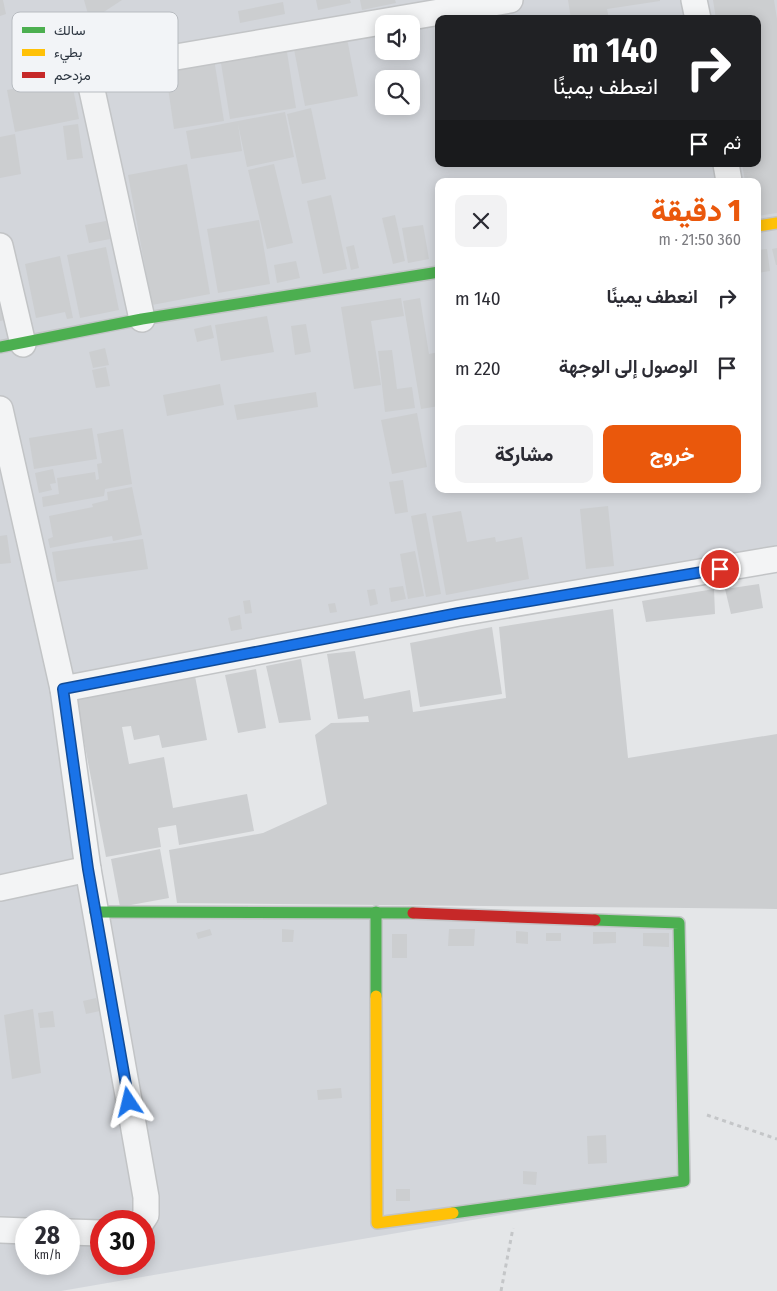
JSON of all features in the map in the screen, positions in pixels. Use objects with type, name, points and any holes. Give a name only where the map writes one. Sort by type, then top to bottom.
[{"type":"street","points":[[178,57],[510,0]]},
{"type":"street","points":[[694,0],[697,15]]},
{"type":"street","points":[[92,92],[142,319]]},
{"type":"street","points":[[761,226],[777,223]]},
{"type":"street","points":[[0,246],[12,346],[142,319],[435,273]]},
{"type":"street","points":[[0,409],[63,689],[88,869],[146,1197],[146,1210]]},
{"type":"street","points":[[63,689],[459,613],[777,559]]},
{"type":"street","points":[[0,888],[88,869]]},
{"type":"street","points":[[95,912],[376,912],[679,923],[681,1106],[684,1181],[377,1223],[376,912]]},
{"type":"street","points":[[0,1230],[15,1231]]},
{"type":"path","points":[[681,1106],[777,1139]]},
{"type":"path","points":[[501,1291],[513,1225],[520,1204]]},
{"type":"shaded area","points":[[0,0],[777,0],[777,559],[63,689],[95,912],[679,923],[687,1183],[155,1275],[155,1210],[90,1210],[90,1275],[154,1275],[61,1291],[0,1291]]},
{"type":"building","points":[[0,0],[3,0],[6,14],[0,16]]},
{"type":"building","points":[[84,0],[122,0],[104,12],[87,12]]},
{"type":"building","points":[[316,0],[350,0],[351,3],[318,10]]},
{"type":"building","points":[[360,0],[395,0],[396,3],[362,10]]},
{"type":"building","points":[[568,0],[660,0],[607,9],[608,15],[570,15]]},
{"type":"building","points":[[713,0],[774,0],[777,19],[777,213],[761,216],[761,178],[744,178],[743,167],[761,167],[761,15],[715,15]]},
{"type":"building","points":[[283,2],[285,14],[240,23],[238,11]]},
{"type":"building","points":[[346,33],[358,96],[305,106],[293,44]]},
{"type":"building","points":[[286,46],[296,108],[230,119],[220,57]]},
{"type":"building","points":[[214,59],[224,121],[174,129],[169,92],[178,92],[178,65]]},
{"type":"building","points":[[12,89],[12,92],[74,92],[79,119],[15,132],[7,90]]},
{"type":"building","points":[[311,108],[326,179],[302,184],[287,114]]},
{"type":"building","points":[[285,112],[294,157],[247,167],[238,124],[242,151],[191,159],[186,131]]},
{"type":"building","points":[[78,124],[83,158],[67,160],[63,126]]},
{"type":"building","points":[[15,134],[21,174],[0,178],[0,137]]},
{"type":"building","points":[[187,164],[210,294],[152,305],[128,175]]},
{"type":"building","points":[[274,164],[293,243],[267,249],[248,170]]},
{"type":"building","points":[[331,195],[347,269],[323,274],[307,201]]},
{"type":"building","points":[[395,215],[405,261],[393,264],[382,218]]},
{"type":"building","points":[[259,220],[270,284],[218,293],[207,229]]},
{"type":"building","points":[[106,221],[110,239],[89,243],[85,225]]},
{"type":"building","points":[[423,225],[429,259],[408,263],[402,228]]},
{"type":"building","points":[[354,245],[359,268],[351,270],[346,247]]},
{"type":"building","points":[[106,247],[119,310],[80,318],[67,255]]},
{"type":"building","points":[[777,248],[777,265],[776,265],[772,249]]},
{"type":"building","points":[[767,249],[770,271],[761,272],[761,250]]},
{"type":"building","points":[[60,256],[73,318],[67,319],[65,312],[36,318],[25,264]]},
{"type":"building","points":[[296,261],[300,278],[277,283],[274,265]]},
{"type":"building","points":[[0,298],[5,320],[0,321]]},
{"type":"building","points":[[401,298],[404,316],[371,321],[381,385],[354,389],[341,307]]},
{"type":"building","points":[[420,298],[429,354],[435,353],[435,407],[421,409],[403,301]]},
{"type":"building","points":[[267,316],[274,352],[221,361],[215,325]]},
{"type":"building","points":[[306,324],[311,352],[295,355],[291,326]]},
{"type":"building","points":[[211,325],[214,338],[197,342],[194,329]]},
{"type":"building","points":[[105,348],[109,365],[93,368],[89,352]]},
{"type":"building","points":[[392,350],[397,389],[412,387],[415,408],[385,412],[378,351]]},
{"type":"building","points":[[106,367],[110,386],[96,388],[92,370]]},
{"type":"building","points":[[220,384],[224,405],[167,416],[163,395]]},
{"type":"building","points":[[316,392],[318,407],[237,420],[234,405]]},
{"type":"building","points":[[417,413],[427,467],[392,474],[381,420]]},
{"type":"building","points":[[92,428],[97,459],[34,469],[29,438]]},
{"type":"building","points":[[123,429],[132,484],[105,489],[104,496],[43,507],[42,497],[59,494],[57,478],[95,472],[96,480],[99,479],[97,464],[102,463],[97,434]]},
{"type":"building","points":[[53,469],[56,483],[50,484],[52,490],[39,493],[35,473]]},
{"type":"building","points":[[403,480],[408,512],[395,514],[389,482]]},
{"type":"building","points":[[132,487],[142,535],[113,541],[112,536],[50,548],[48,539],[53,537],[49,516],[93,507],[92,504],[108,500],[107,492]]},
{"type":"building","points":[[608,506],[614,566],[586,569],[580,509]]},
{"type":"building","points":[[461,511],[467,542],[495,537],[496,542],[522,537],[529,579],[446,595],[432,516]]},
{"type":"building","points":[[426,513],[441,594],[426,597],[411,516]]},
{"type":"building","points":[[7,535],[11,563],[0,564],[0,536]]},
{"type":"building","points":[[143,539],[148,569],[57,582],[52,552]]},
{"type":"building","points":[[415,551],[424,596],[408,599],[400,554]]},
{"type":"building","points":[[759,584],[763,608],[731,614],[725,589]]},
{"type":"building","points":[[403,586],[406,599],[391,602],[389,588]]},
{"type":"building","points":[[375,589],[378,604],[370,606],[367,590]]},
{"type":"building","points":[[714,589],[715,614],[646,622],[642,601]]},
{"type":"building","points":[[250,600],[252,613],[245,614],[243,601]]},
{"type":"building","points":[[335,603],[337,612],[330,613],[328,604]]},
{"type":"building","points":[[613,609],[628,758],[777,734],[777,909],[177,903],[169,850],[263,833],[327,804],[315,735],[331,723],[369,722],[368,716],[338,719],[327,654],[355,651],[364,699],[410,690],[413,712],[506,698],[499,627]]},
{"type":"building","points":[[240,615],[242,629],[231,631],[228,618]]},
{"type":"building","points":[[492,627],[502,694],[420,707],[410,643]]},
{"type":"building","points":[[301,659],[311,720],[279,723],[266,666]]},
{"type":"building","points":[[256,669],[266,728],[238,733],[225,675]]},
{"type":"building","points":[[195,676],[207,740],[162,748],[159,735],[134,740],[131,726],[122,727],[129,764],[164,757],[173,808],[247,794],[254,831],[179,845],[176,825],[158,828],[161,847],[106,857],[76,699]]},
{"type":"building","points":[[160,849],[169,898],[120,907],[111,859]]},
{"type":"building","points":[[210,929],[212,935],[198,939],[196,933]]},
{"type":"building","points":[[282,929],[294,930],[293,942],[282,942]]},
{"type":"building","points":[[449,929],[475,929],[474,946],[448,946]]},
{"type":"building","points":[[516,931],[528,932],[528,944],[516,943]]},
{"type":"building","points":[[593,932],[616,932],[616,943],[593,944]]},
{"type":"building","points":[[546,933],[561,933],[561,941],[546,941]]},
{"type":"building","points":[[643,933],[669,933],[669,947],[643,946]]},
{"type":"building","points":[[392,934],[407,934],[407,958],[392,958]]},
{"type":"building","points":[[96,998],[100,1011],[86,1014],[83,1001]]},
{"type":"building","points":[[33,1009],[41,1073],[12,1079],[4,1015]]},
{"type":"building","points":[[53,1011],[55,1027],[40,1028],[38,1013]]},
{"type":"building","points":[[341,1088],[342,1098],[318,1100],[317,1090]]},
{"type":"building","points":[[606,1135],[607,1163],[588,1164],[587,1136]]},
{"type":"building","points":[[523,1171],[537,1172],[536,1185],[523,1184]]},
{"type":"building","points":[[396,1189],[410,1189],[410,1201],[396,1201]]},
{"type":"traffic: fast","points":[[0,347],[142,319],[435,273]]},
{"type":"traffic: fast","points":[[95,912],[413,913]]},
{"type":"traffic: fast","points":[[376,912],[376,996]]},
{"type":"traffic: fast","points":[[453,1213],[684,1181],[679,923],[595,920]]},
{"type":"traffic: slow","points":[[761,226],[777,223]]},
{"type":"traffic: slow","points":[[376,996],[377,1223],[453,1213]]},
{"type":"traffic: jam","points":[[413,913],[595,920]]},
{"type":"route","points":[[129,1102],[88,869],[63,689],[459,613],[720,569]]}]
